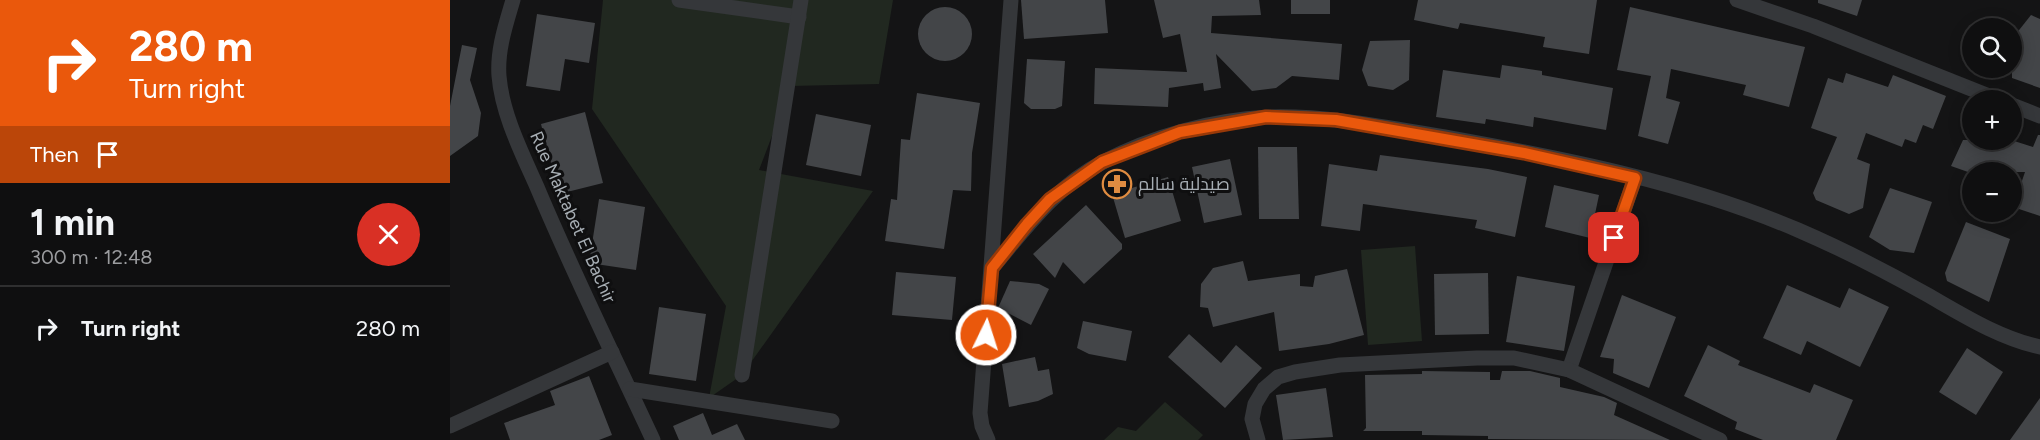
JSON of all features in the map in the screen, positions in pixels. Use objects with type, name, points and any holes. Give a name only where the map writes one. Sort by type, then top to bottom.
[{"type":"street","name":"Rue Maktabet El Bachir","points":[[513,0],[502,39],[499,60],[499,76],[505,108],[564,251],[653,440]]},
{"type":"street","points":[[679,0],[799,17]]},
{"type":"street","points":[[742,375],[801,0]]},
{"type":"street","points":[[973,440],[985,433],[986,319],[992,268],[1011,0]]},
{"type":"street","points":[[1737,0],[1974,90]]},
{"type":"street","points":[[2022,109],[2040,116]]},
{"type":"street","points":[[992,268],[1050,199],[1102,162],[1180,132],[1230,122],[1266,117],[1336,120],[1503,148],[1635,178],[1721,201],[1796,229],[1872,266],[2012,340],[2040,347]]},
{"type":"street","points":[[1569,370],[1635,178]]},
{"type":"street","points":[[450,426],[612,352]]},
{"type":"street","points":[[1258,440],[1252,420],[1255,404],[1264,389],[1278,377],[1295,372],[1340,366],[1439,358],[1514,358],[1569,370],[1720,440]]},
{"type":"street","points":[[630,389],[832,422]]},
{"type":"shaded area","points":[[603,0],[893,0],[879,84],[791,86],[759,170],[873,191],[742,375],[709,398],[726,306],[592,109]]},
{"type":"shaded area","points":[[1415,246],[1422,341],[1368,345],[1361,250]]},
{"type":"shaded area","points":[[1165,402],[1203,435],[1198,440],[1104,440],[1118,427],[1136,431]]},
{"type":"building","points":[[1021,0],[1105,0],[1108,33],[1024,39]]},
{"type":"building","points":[[1154,0],[1259,0],[1261,15],[1212,16],[1211,33],[1342,44],[1339,80],[1292,76],[1276,88],[1252,91],[1216,54],[1221,88],[1204,91],[1203,83],[1169,88],[1168,107],[1094,104],[1095,68],[1187,72],[1180,34],[1163,38]]},
{"type":"building","points":[[1291,0],[1330,0],[1330,14],[1291,14]]},
{"type":"building","points":[[1418,0],[1597,0],[1589,54],[1543,47],[1545,37],[1460,23],[1458,29],[1414,20]]},
{"type":"building","points":[[1818,0],[1862,0],[1857,16],[1818,3]]},
{"type":"building","points":[[940,7],[950,7],[960,11],[968,19],[972,34],[968,49],[960,57],[950,61],[940,61],[930,57],[922,49],[918,39],[918,29],[922,19],[930,11]]},
{"type":"building","points":[[1630,7],[1805,47],[1789,107],[1743,95],[1746,85],[1671,69],[1666,98],[1680,102],[1668,144],[1638,136],[1651,76],[1617,70]]},
{"type":"building","points":[[537,14],[595,23],[589,63],[565,59],[560,91],[526,86]]},
{"type":"building","points":[[2031,15],[2040,19],[2040,88],[2012,78],[2022,78],[2022,26]]},
{"type":"building","points":[[1410,40],[1409,80],[1393,90],[1368,86],[1362,70],[1370,41]]},
{"type":"building","points":[[462,45],[477,48],[470,80],[481,113],[478,136],[450,156],[450,106]]},
{"type":"building","points":[[1027,59],[1065,61],[1062,106],[1055,109],[1031,109],[1024,103]]},
{"type":"building","points":[[1502,65],[1542,71],[1542,75],[1613,88],[1606,130],[1534,117],[1533,127],[1486,119],[1485,124],[1436,117],[1443,70],[1500,78]]},
{"type":"building","points":[[1846,73],[1888,87],[1893,75],[1946,96],[1933,129],[1923,125],[1916,143],[1905,139],[1902,147],[1866,133],[1857,159],[1870,164],[1863,208],[1849,214],[1816,200],[1813,193],[1837,137],[1811,128],[1828,78],[1843,83]]},
{"type":"building","points":[[917,93],[980,103],[972,153],[971,191],[953,190],[944,249],[885,241],[891,199],[897,200],[901,139],[910,140]]},
{"type":"building","points":[[585,112],[603,183],[559,194],[541,124]]},
{"type":"building","points":[[816,114],[871,125],[861,176],[806,165]]},
{"type":"building","points":[[2040,135],[2040,216],[2022,210],[2022,181],[2025,172],[2022,172],[2022,162],[1962,162],[1962,170],[1951,166],[1962,142],[1962,150],[2022,150],[2022,144],[2033,147]]},
{"type":"building","points":[[1258,147],[1297,147],[1299,219],[1259,219]]},
{"type":"building","points":[[1380,155],[1488,169],[1527,177],[1515,237],[1475,228],[1477,220],[1363,204],[1360,231],[1321,226],[1329,164],[1377,171]]},
{"type":"building","points":[[1230,159],[1242,215],[1204,223],[1192,167]]},
{"type":"building","points":[[1168,177],[1181,221],[1125,238],[1112,194]]},
{"type":"building","points":[[1554,185],[1599,195],[1590,238],[1545,227]]},
{"type":"building","points":[[1890,188],[1932,202],[1914,253],[1890,250],[1869,237]]},
{"type":"building","points":[[599,199],[645,207],[636,270],[589,263]]},
{"type":"building","points":[[1086,205],[1122,244],[1122,249],[1084,284],[1063,262],[1055,278],[1033,254]]},
{"type":"building","points":[[1966,222],[2010,239],[1989,302],[1947,281],[1945,273]]},
{"type":"building","points":[[1243,261],[1248,281],[1300,274],[1300,286],[1313,287],[1315,276],[1347,269],[1364,335],[1329,344],[1279,351],[1274,312],[1213,327],[1208,308],[1200,307],[1201,284],[1213,268]]},
{"type":"building","points":[[896,272],[956,277],[952,320],[892,315]]},
{"type":"building","points":[[1488,273],[1489,334],[1435,335],[1434,274]]},
{"type":"building","points":[[1517,276],[1575,286],[1564,351],[1506,342]]},
{"type":"building","points":[[1010,281],[1039,284],[1049,289],[1031,325],[998,308]]},
{"type":"building","points":[[1787,285],[1840,308],[1849,288],[1889,307],[1860,367],[1807,341],[1801,355],[1763,338]]},
{"type":"building","points":[[1622,295],[1676,317],[1649,388],[1613,373],[1614,359],[1600,357]]},
{"type":"building","points":[[659,307],[706,314],[696,381],[649,374]]},
{"type":"building","points":[[1083,321],[1132,331],[1126,361],[1089,354],[1077,348]]},
{"type":"building","points":[[1189,334],[1221,363],[1236,345],[1262,368],[1225,408],[1168,357]]},
{"type":"building","points":[[1708,345],[1740,361],[1738,365],[1810,393],[1814,384],[1853,400],[1836,440],[1763,440],[1735,429],[1737,422],[1684,396]]},
{"type":"building","points":[[1967,348],[2003,372],[1976,415],[1939,392]]},
{"type":"building","points":[[1035,357],[1038,371],[1049,369],[1053,394],[1038,401],[1009,407],[1002,364]]},
{"type":"building","points":[[1422,371],[1490,372],[1490,380],[1500,380],[1502,371],[1530,371],[1560,378],[1560,387],[1604,397],[1617,403],[1614,415],[1670,440],[1488,439],[1488,436],[1422,435],[1422,431],[1363,431],[1366,428],[1365,375],[1422,374]]},
{"type":"building","points":[[589,376],[612,435],[599,440],[510,440],[504,423],[555,405],[550,391]]},
{"type":"building","points":[[1326,388],[1333,437],[1283,440],[1276,395]]},
{"type":"building","points":[[2040,398],[2040,440],[2010,440]]},
{"type":"building","points":[[703,413],[712,435],[737,424],[745,440],[679,440],[673,426]]},
{"type":"place","name":"صيدلية سالم","points":[[1117,184]]},
{"type":"route","points":[[986,335],[992,268],[1050,199],[1102,162],[1140,145],[1180,132],[1230,122],[1266,117],[1336,120],[1427,134],[1635,178],[1614,238]]}]
